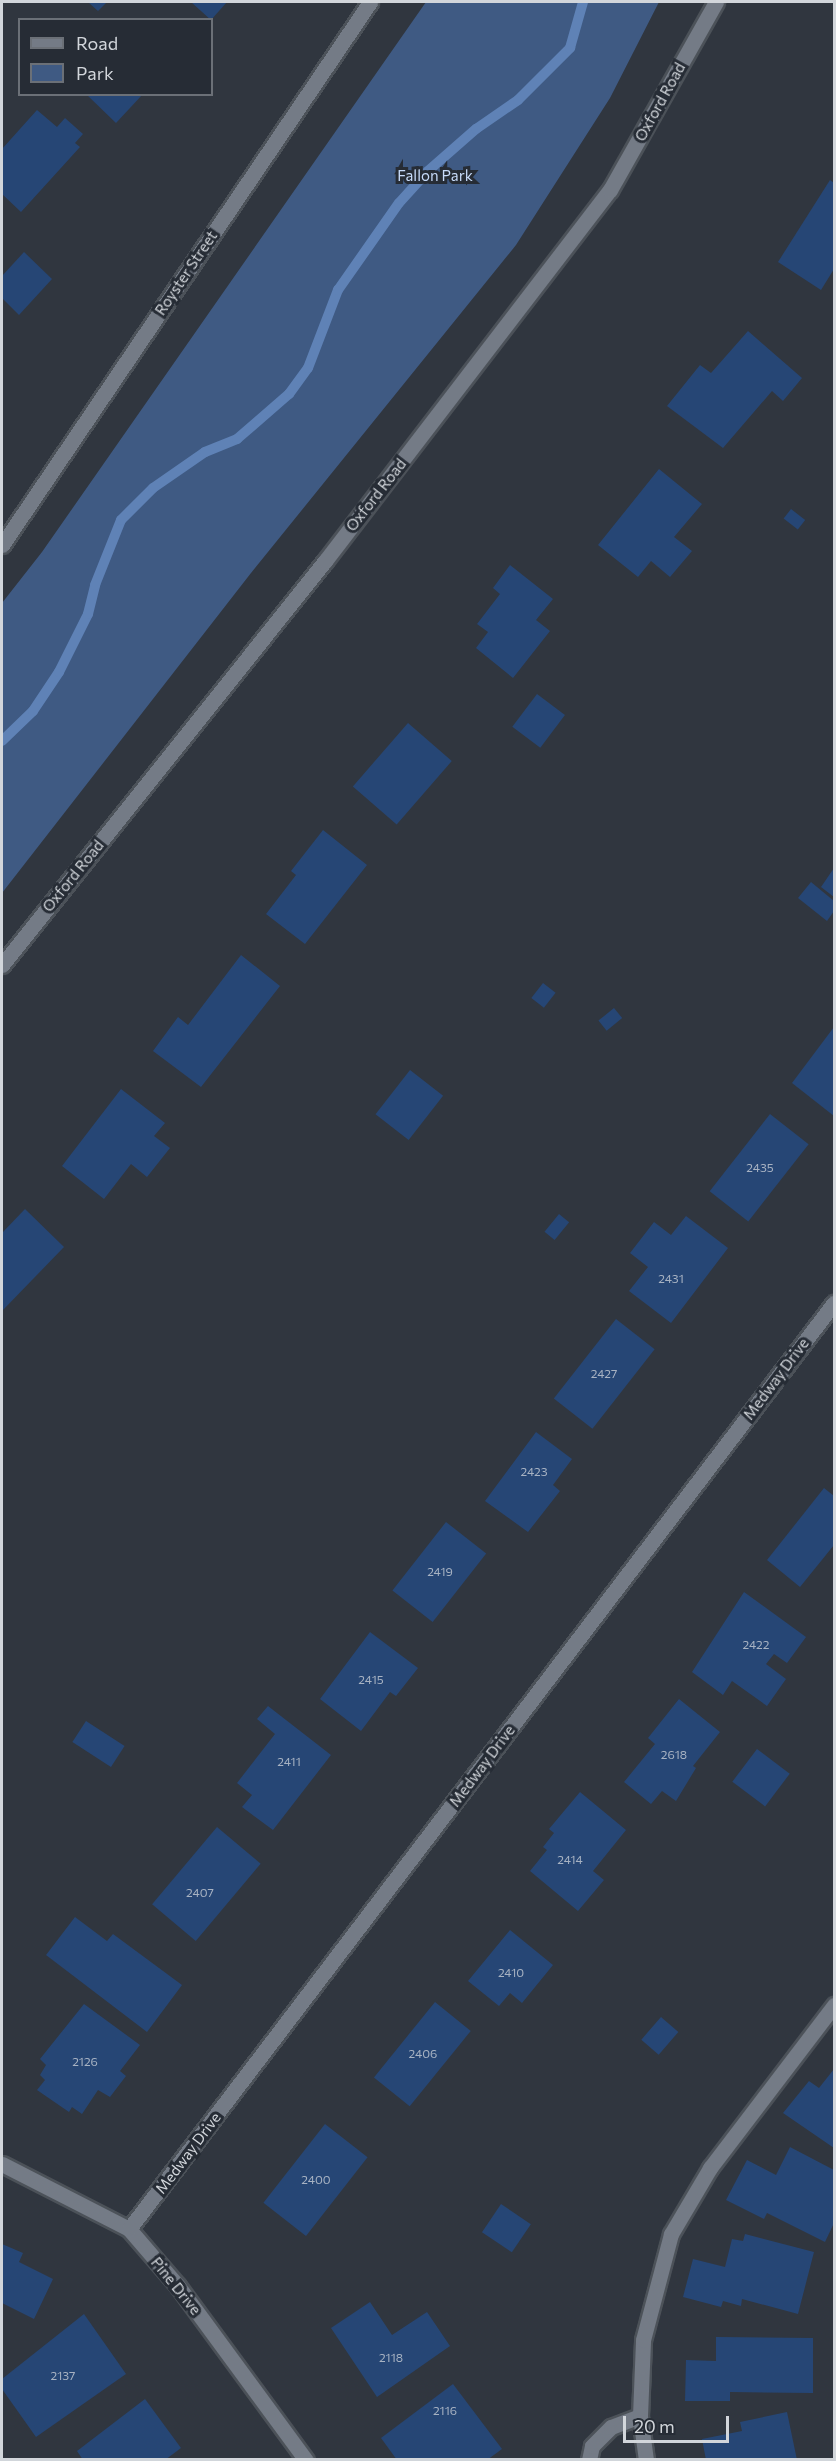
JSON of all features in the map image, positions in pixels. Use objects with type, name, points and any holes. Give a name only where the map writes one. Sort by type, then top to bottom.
[{"type":"street","name":"Royster Street","points":[[2,545],[370,2]]},
{"type":"street","name":"Oxford Road","points":[[2,965],[325,561],[610,190],[716,2]]},
{"type":"street","name":"Medway Drive","points":[[129,2229],[834,1303]]},
{"type":"street","points":[[646,2460],[640,2416],[643,2340],[671,2234],[710,2168],[834,2005]]},
{"type":"street","name":"Pine Drive","points":[[2,2164],[129,2229],[178,2286],[306,2460]]},
{"type":"street","points":[[589,2460],[592,2446],[611,2427],[640,2416]]},
{"type":"green space","name":"Fallon Park","points":[[426,2],[659,2],[610,98],[516,245],[251,573],[2,893],[2,603],[42,552]]},
{"type":"building","points":[[88,2],[107,2],[98,11]]},
{"type":"building","points":[[191,2],[227,2],[213,18],[209,18]]},
{"type":"building","points":[[88,96],[141,96],[116,123]]},
{"type":"building","points":[[37,110],[57,127],[65,118],[83,134],[75,143],[80,147],[21,212],[2,194],[2,149]]},
{"type":"building","points":[[830,180],[834,183],[834,269],[821,290],[778,262]]},
{"type":"building","points":[[24,252],[52,279],[19,315],[2,298],[2,276]]},
{"type":"building","points":[[748,331],[802,378],[783,401],[772,391],[723,448],[667,406],[700,365],[711,373]]},
{"type":"building","points":[[659,469],[702,504],[674,537],[692,551],[670,577],[651,561],[638,577],[598,545]]},
{"type":"building","points":[[791,509],[805,520],[798,530],[784,518]]},
{"type":"building","points":[[510,565],[553,599],[536,620],[550,631],[513,678],[476,648],[488,632],[477,624],[500,594],[493,588]]},
{"type":"building","points":[[537,694],[565,715],[540,748],[512,727]]},
{"type":"building","points":[[408,723],[452,761],[397,824],[353,786]]},
{"type":"building","points":[[323,830],[367,865],[305,944],[266,914],[296,875],[291,871]]},
{"type":"building","points":[[834,868],[834,897],[821,887]]},
{"type":"building","points":[[811,882],[834,901],[834,911],[827,921],[798,898]]},
{"type":"building","points":[[241,955],[280,986],[201,1087],[153,1051],[178,1017],[188,1025]]},
{"type":"building","points":[[543,983],[556,993],[544,1008],[531,998]]},
{"type":"building","points":[[614,1008],[622,1018],[607,1031],[598,1021]]},
{"type":"building","points":[[834,1027],[834,1116],[792,1083]]},
{"type":"building","points":[[410,1070],[443,1096],[409,1140],[376,1114]]},
{"type":"building","points":[[121,1089],[165,1123],[154,1136],[170,1148],[147,1177],[131,1164],[104,1199],[62,1166]]},
{"type":"building","points":[[770,1114],[809,1144],[748,1221],[710,1191]]},
{"type":"building","points":[[25,1209],[64,1247],[2,1311],[2,1233]]},
{"type":"building","points":[[559,1214],[569,1222],[555,1240],[545,1232]]},
{"type":"building","points":[[686,1216],[728,1248],[671,1323],[629,1291],[648,1267],[630,1253],[654,1222],[671,1235]]},
{"type":"building","points":[[616,1319],[655,1349],[592,1429],[554,1399]]},
{"type":"building","points":[[536,1432],[572,1459],[553,1485],[560,1491],[528,1532],[485,1501]]},
{"type":"building","points":[[824,1488],[834,1496],[834,1545],[800,1587],[767,1560]]},
{"type":"building","points":[[446,1522],[486,1553],[433,1622],[392,1591]]},
{"type":"building","points":[[744,1592],[806,1637],[787,1663],[774,1654],[766,1664],[786,1679],[767,1706],[732,1681],[723,1695],[692,1672]]},
{"type":"building","points":[[370,1632],[418,1668],[396,1696],[390,1692],[361,1731],[320,1699]]},
{"type":"building","points":[[679,1699],[720,1732],[693,1766],[696,1768],[676,1801],[662,1791],[651,1804],[624,1782],[655,1744],[648,1738]]},
{"type":"building","points":[[268,1706],[331,1755],[273,1830],[242,1807],[252,1795],[237,1783],[275,1734],[257,1719]]},
{"type":"building","points":[[86,1721],[125,1746],[111,1767],[72,1742]]},
{"type":"building","points":[[757,1749],[790,1774],[765,1806],[732,1782]]},
{"type":"building","points":[[580,1792],[626,1830],[593,1871],[604,1880],[578,1911],[530,1871],[547,1850],[543,1847],[554,1833],[549,1829]]},
{"type":"building","points":[[217,1827],[261,1864],[196,1941],[152,1904]]},
{"type":"building","points":[[75,1917],[107,1941],[113,1934],[182,1985],[147,2032],[46,1955]]},
{"type":"building","points":[[510,1930],[553,1965],[522,2003],[510,1993],[499,2006],[468,1981]]},
{"type":"building","points":[[435,2002],[471,2031],[410,2106],[374,2077]]},
{"type":"building","points":[[84,2004],[140,2045],[120,2071],[126,2076],[110,2097],[98,2090],[82,2114],[72,2107],[69,2112],[37,2090],[45,2080],[40,2075],[46,2065],[40,2059]]},
{"type":"building","points":[[661,2017],[678,2032],[659,2055],[641,2040]]},
{"type":"building","points":[[834,2069],[834,2148],[783,2113],[809,2081],[819,2088]]},
{"type":"building","points":[[325,2124],[368,2157],[306,2236],[263,2203]]},
{"type":"building","points":[[790,2147],[834,2170],[834,2223],[825,2242],[767,2213],[764,2219],[726,2200],[747,2160],[776,2175]]},
{"type":"building","points":[[501,2204],[531,2224],[512,2252],[482,2232]]},
{"type":"building","points":[[745,2234],[814,2252],[798,2314],[742,2299],[741,2306],[723,2301],[721,2307],[683,2297],[693,2259],[725,2267],[732,2239],[743,2241]]},
{"type":"building","points":[[2,2244],[23,2253],[19,2262],[53,2279],[34,2319],[2,2303]]},
{"type":"building","points":[[370,2302],[392,2335],[427,2312],[450,2346],[377,2397],[331,2328]]},
{"type":"building","points":[[84,2314],[126,2374],[36,2437],[2,2389],[2,2379]]},
{"type":"building","points":[[716,2337],[813,2338],[813,2393],[730,2392],[730,2401],[685,2401],[686,2360],[716,2361]]},
{"type":"building","points":[[453,2384],[502,2449],[487,2460],[397,2460],[381,2438]]},
{"type":"building","points":[[145,2399],[181,2448],[165,2460],[83,2460],[77,2451]]},
{"type":"building","points":[[787,2412],[797,2460],[706,2460],[702,2439],[742,2431],[740,2422]]},
{"type":"waterway","points":[[2,741],[33,711],[59,672],[88,614],[95,585],[121,520],[153,488],[205,452],[237,439],[289,394],[308,368],[338,290],[399,203],[428,171],[476,129],[518,100],[570,48],[583,2]]}]
